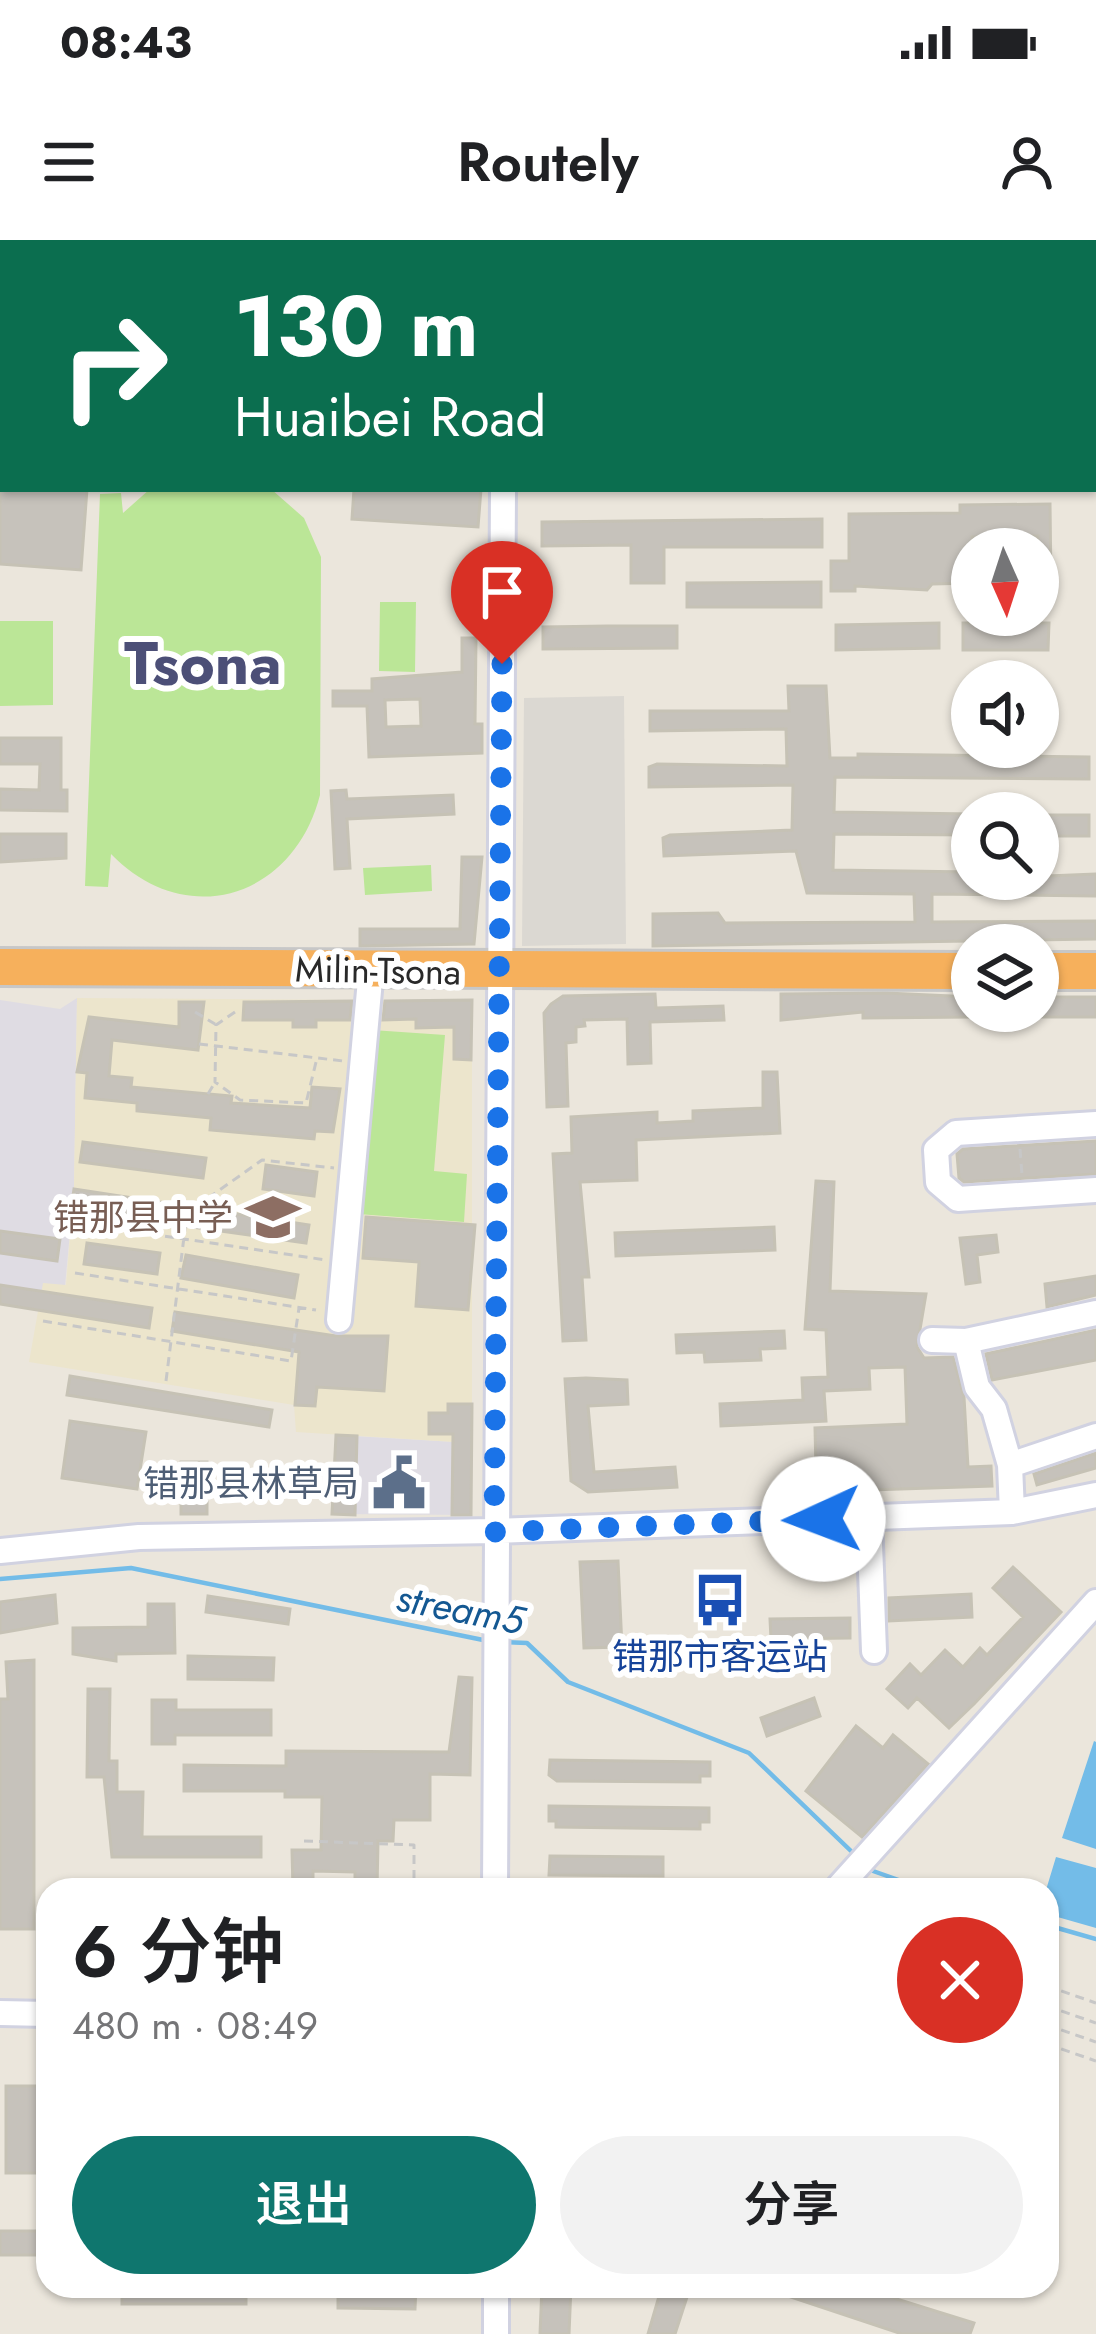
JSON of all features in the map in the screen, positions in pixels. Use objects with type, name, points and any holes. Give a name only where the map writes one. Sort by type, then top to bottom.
[{"type":"highway","name":"Milin-Tsona","points":[[0,968],[951,971]]},
{"type":"highway","points":[[1059,971],[1096,971]]},
{"type":"street","points":[[495,1878],[503,492]]},
{"type":"street","points":[[339,1317],[371,969]]},
{"type":"street","points":[[1096,1124],[956,1132],[936,1150],[938,1182],[948,1195],[1096,1190]]},
{"type":"street","points":[[932,1340],[966,1341],[1096,1313]]},
{"type":"street","points":[[966,1341],[977,1387],[994,1409],[1010,1465],[1012,1512]]},
{"type":"street","points":[[1010,1465],[1096,1436]]},
{"type":"street","points":[[0,1551],[139,1538],[494,1532],[1012,1512],[1096,1495]]},
{"type":"street","points":[[869,1517],[874,1651]]},
{"type":"street","points":[[847,1878],[1092,1615]]},
{"type":"street","points":[[0,2013],[36,2014]]},
{"type":"street","points":[[496,2298],[496,2334]]},
{"type":"path","points":[[195,1012],[216,1025]]},
{"type":"path","points":[[216,1025],[235,1012]]},
{"type":"path","points":[[208,1094],[215,1082],[216,1025]]},
{"type":"path","points":[[199,1044],[363,1064]]},
{"type":"path","points":[[215,1082],[240,1100],[306,1103],[317,1058]]},
{"type":"path","points":[[1019,1129],[1023,1195]]},
{"type":"path","points":[[166,1381],[187,1213],[262,1160],[354,1170]]},
{"type":"path","points":[[76,1223],[345,1263]]},
{"type":"path","points":[[75,1273],[339,1317]]},
{"type":"path","points":[[43,1321],[291,1360],[299,1308]]},
{"type":"path","points":[[304,1841],[414,1845],[414,1878]]},
{"type":"path","points":[[1059,1990],[1096,2003]]},
{"type":"path","points":[[1059,2010],[1096,2023]]},
{"type":"path","points":[[1059,2029],[1096,2042]]},
{"type":"path","points":[[1059,2048],[1096,2060]]},
{"type":"shaded area","points":[[624,696],[626,944],[522,946],[524,698]]},
{"type":"shaded area","points":[[77,998],[74,1189],[65,1286],[38,1309],[0,1304],[0,1000],[60,1009]]},
{"type":"shaded area","name":"错那县中学","points":[[77,998],[472,1001],[472,1443],[296,1432],[294,1405],[29,1362],[43,1283],[66,1285],[74,1189]]},
{"type":"shaded area","points":[[336,1435],[472,1443],[471,1515],[332,1514]]},
{"type":"green space","points":[[147,492],[274,492],[304,518],[321,557],[320,795],[307,830],[287,858],[262,879],[234,892],[204,897],[172,892],[141,878],[111,854],[108,887],[85,886],[100,494],[121,493],[123,513]]},
{"type":"green space","points":[[380,602],[416,602],[415,672],[379,671]]},
{"type":"green space","points":[[0,621],[53,621],[53,705],[0,706]]},
{"type":"green space","points":[[431,865],[432,891],[365,895],[363,868]]},
{"type":"green space","points":[[372,1030],[445,1035],[434,1171],[467,1174],[464,1222],[358,1214]]},
{"type":"water","points":[[1096,1742],[1096,1849],[1062,1838]]},
{"type":"water","points":[[1056,1857],[1096,1868],[1096,1928],[1059,1917],[1059,1878],[1050,1878]]},
{"type":"building","points":[[0,492],[87,492],[81,570],[0,564]]},
{"type":"building","points":[[354,492],[481,492],[478,527],[352,519]]},
{"type":"building","points":[[1050,504],[1050,528],[951,528],[951,584],[932,584],[927,590],[855,586],[855,591],[831,591],[831,561],[849,561],[849,514],[960,513],[960,505]]},
{"type":"building","points":[[822,519],[822,547],[664,547],[664,583],[631,583],[631,545],[542,546],[542,522]]},
{"type":"building","points":[[821,582],[821,607],[687,607],[687,583]]},
{"type":"building","points":[[939,623],[939,648],[836,650],[836,625]]},
{"type":"building","points":[[677,626],[677,648],[543,649],[543,627]]},
{"type":"building","points":[[963,636],[1049,636],[1048,650],[963,650]]},
{"type":"building","points":[[462,638],[476,638],[475,724],[482,724],[482,753],[369,757],[367,706],[333,706],[333,691],[372,691],[372,679],[462,672]],"holes":[[[420,699],[421,726],[386,727],[385,700]]]},
{"type":"building","points":[[788,686],[826,686],[830,758],[951,755],[951,768],[1059,768],[1059,757],[1089,757],[1089,779],[835,777],[834,812],[951,814],[951,835],[834,834],[833,870],[951,872],[951,894],[932,894],[932,922],[1096,921],[1096,939],[1059,940],[1059,924],[951,924],[951,941],[653,946],[653,914],[718,913],[725,923],[915,922],[914,894],[807,893],[796,851],[664,856],[663,838],[670,835],[792,830],[793,785],[649,787],[649,767],[657,764],[787,766],[786,729],[650,731],[650,711],[789,711]]},
{"type":"building","points":[[0,738],[61,738],[61,790],[67,790],[67,811],[0,810],[0,789],[39,790],[40,764],[0,764]]},
{"type":"building","points":[[346,790],[347,799],[453,795],[454,814],[347,819],[350,868],[335,869],[331,791]]},
{"type":"building","points":[[1059,815],[1089,815],[1089,836],[1059,836]]},
{"type":"building","points":[[0,834],[66,834],[66,858],[0,862]]},
{"type":"building","points":[[462,857],[482,857],[474,944],[360,946],[360,929],[460,929]]},
{"type":"building","points":[[1096,874],[1096,896],[1059,896],[1059,875]]},
{"type":"building","points":[[655,994],[656,1008],[723,1006],[724,1020],[650,1022],[651,1063],[628,1064],[627,1019],[584,1020],[585,1026],[576,1027],[576,1042],[566,1043],[568,1106],[547,1107],[544,1013],[551,1004],[563,996]]},
{"type":"building","points":[[781,994],[951,996],[951,1017],[863,1018],[863,1012],[781,1020]]},
{"type":"building","points":[[1059,997],[1096,997],[1096,1017],[1059,1017]]},
{"type":"building","points":[[472,1000],[471,1060],[454,1059],[454,1027],[416,1028],[416,1019],[383,1020],[385,1001]]},
{"type":"building","points":[[352,1001],[350,1020],[316,1020],[316,1027],[293,1027],[293,1020],[243,1020],[244,1002]]},
{"type":"building","points":[[179,1002],[204,1002],[198,1050],[112,1040],[109,1076],[132,1078],[131,1087],[232,1096],[231,1103],[310,1108],[312,1087],[340,1089],[333,1132],[315,1131],[314,1139],[210,1130],[211,1118],[137,1111],[137,1103],[85,1098],[87,1073],[77,1072],[89,1017],[179,1027]]},
{"type":"building","points":[[763,1072],[777,1072],[780,1133],[636,1140],[637,1180],[580,1182],[589,1277],[582,1277],[586,1340],[563,1341],[553,1154],[572,1153],[571,1117],[657,1112],[657,1123],[693,1121],[693,1111],[763,1108]]},
{"type":"building","points":[[1096,1141],[1096,1174],[964,1182],[959,1178],[957,1154],[963,1149]]},
{"type":"building","points":[[83,1142],[206,1158],[203,1178],[80,1162]]},
{"type":"building","points":[[266,1165],[317,1172],[314,1196],[263,1189]]},
{"type":"building","points":[[816,1181],[834,1182],[830,1291],[926,1294],[917,1347],[924,1358],[953,1357],[964,1397],[968,1467],[991,1466],[992,1486],[809,1492],[808,1469],[816,1469],[815,1428],[907,1424],[905,1367],[869,1368],[870,1389],[824,1391],[826,1421],[721,1426],[720,1404],[803,1400],[802,1378],[828,1377],[826,1330],[805,1329]]},
{"type":"building","points":[[74,1189],[309,1225],[306,1243],[71,1210]]},
{"type":"building","points":[[366,1217],[475,1225],[468,1310],[416,1306],[419,1262],[363,1258]]},
{"type":"building","points":[[774,1227],[775,1250],[616,1256],[615,1233]]},
{"type":"building","points":[[0,1231],[60,1239],[57,1261],[0,1253]]},
{"type":"building","points":[[996,1235],[998,1252],[977,1255],[980,1282],[966,1284],[960,1238]]},
{"type":"building","points":[[87,1243],[160,1253],[157,1274],[84,1264]]},
{"type":"building","points":[[186,1255],[298,1275],[294,1298],[181,1278]]},
{"type":"building","points":[[1096,1276],[1096,1295],[1047,1307],[1045,1284]]},
{"type":"building","points":[[0,1285],[152,1308],[149,1328],[0,1304]]},
{"type":"building","points":[[175,1312],[336,1336],[388,1336],[384,1391],[317,1387],[315,1406],[295,1405],[299,1352],[172,1331]]},
{"type":"building","points":[[1096,1330],[1096,1360],[992,1380],[986,1354]]},
{"type":"building","points":[[784,1331],[785,1348],[760,1349],[761,1360],[705,1362],[704,1352],[677,1353],[676,1335]]},
{"type":"building","points":[[70,1376],[272,1410],[269,1427],[67,1395]]},
{"type":"building","points":[[565,1379],[627,1380],[628,1404],[588,1406],[594,1472],[675,1467],[677,1487],[588,1492],[571,1481]]},
{"type":"building","points":[[448,1404],[472,1404],[471,1515],[452,1515],[453,1434],[429,1434],[429,1413],[448,1413]]},
{"type":"building","points":[[70,1421],[146,1432],[137,1489],[62,1478]]},
{"type":"building","points":[[336,1435],[357,1436],[355,1515],[332,1514]]},
{"type":"building","points":[[1096,1453],[1096,1468],[1037,1485],[1034,1474]]},
{"type":"building","points":[[181,1462],[207,1462],[207,1514],[181,1514]]},
{"type":"building","points":[[618,1561],[622,1647],[584,1648],[580,1562]]},
{"type":"building","points":[[1013,1567],[1061,1612],[949,1728],[917,1698],[908,1708],[887,1689],[910,1664],[921,1675],[945,1650],[963,1667],[980,1648],[987,1655],[1023,1617],[993,1588]]},
{"type":"building","points":[[971,1594],[972,1617],[889,1621],[889,1598]]},
{"type":"building","points":[[55,1595],[57,1623],[0,1633],[0,1602]]},
{"type":"building","points":[[208,1596],[290,1609],[288,1624],[206,1612]]},
{"type":"building","points":[[148,1604],[174,1604],[175,1653],[116,1654],[116,1661],[73,1654],[73,1628],[148,1627]]},
{"type":"building","points":[[850,1618],[850,1638],[771,1639],[770,1619]]},
{"type":"building","points":[[188,1656],[274,1658],[273,1680],[188,1679]]},
{"type":"building","points":[[34,1660],[34,1929],[0,1929],[0,1699],[8,1699],[6,1662]]},
{"type":"building","points":[[459,1677],[472,1678],[470,1775],[430,1774],[430,1820],[394,1820],[393,1841],[378,1841],[377,1878],[313,1871],[313,1878],[293,1878],[292,1850],[321,1850],[322,1797],[285,1797],[285,1791],[184,1791],[184,1765],[286,1766],[286,1751],[449,1752]]},
{"type":"building","points":[[88,1689],[110,1689],[109,1761],[117,1761],[117,1792],[143,1792],[142,1837],[261,1837],[261,1857],[112,1857],[104,1777],[87,1777]]},
{"type":"building","points":[[814,1698],[820,1716],[767,1736],[761,1718]]},
{"type":"building","points":[[152,1700],[176,1700],[176,1710],[271,1710],[271,1735],[175,1735],[175,1744],[152,1744]]},
{"type":"building","points":[[856,1726],[883,1748],[893,1735],[928,1764],[862,1837],[806,1791]]},
{"type":"building","points":[[550,1760],[710,1762],[710,1776],[700,1776],[700,1782],[557,1781],[549,1775]]},
{"type":"building","points":[[549,1806],[709,1808],[709,1822],[700,1822],[700,1829],[556,1827],[556,1821],[549,1821]]},
{"type":"building","points":[[550,1856],[663,1857],[663,1876],[549,1875]]},
{"type":"building","points":[[6,2086],[36,2086],[36,2173],[6,2173]]},
{"type":"building","points":[[0,2231],[36,2231],[36,2255],[0,2255]]},
{"type":"building","points":[[122,2298],[246,2298],[246,2304],[122,2304]]},
{"type":"building","points":[[338,2298],[415,2298],[415,2309],[338,2308]]},
{"type":"building","points":[[542,2298],[570,2298],[569,2334],[540,2334]]},
{"type":"building","points":[[658,2298],[687,2298],[675,2334],[648,2334]]},
{"type":"building","points":[[794,2298],[894,2298],[974,2323],[970,2334],[902,2334]]},
{"type":"waterway","name":"stream5","points":[[0,1579],[131,1568],[488,1641]]},
{"type":"waterway","name":"stream5","points":[[505,1642],[527,1643],[568,1682],[749,1753],[851,1851]]},
{"type":"waterway","name":"stream5","points":[[873,1871],[893,1878]]},
{"type":"waterway","name":"stream5","points":[[1059,1928],[1096,1939]]},
{"type":"place","name":"错那县中学","points":[[273,1217]]},
{"type":"place","name":"错那县林草局","points":[[399,1483]]},
{"type":"place","name":"错那市客运站","points":[[720,1600]]},
{"type":"district","name":"Tsona","points":[[203,663]]},
{"type":"route","points":[[502,664],[494,1532],[823,1519]]}]
